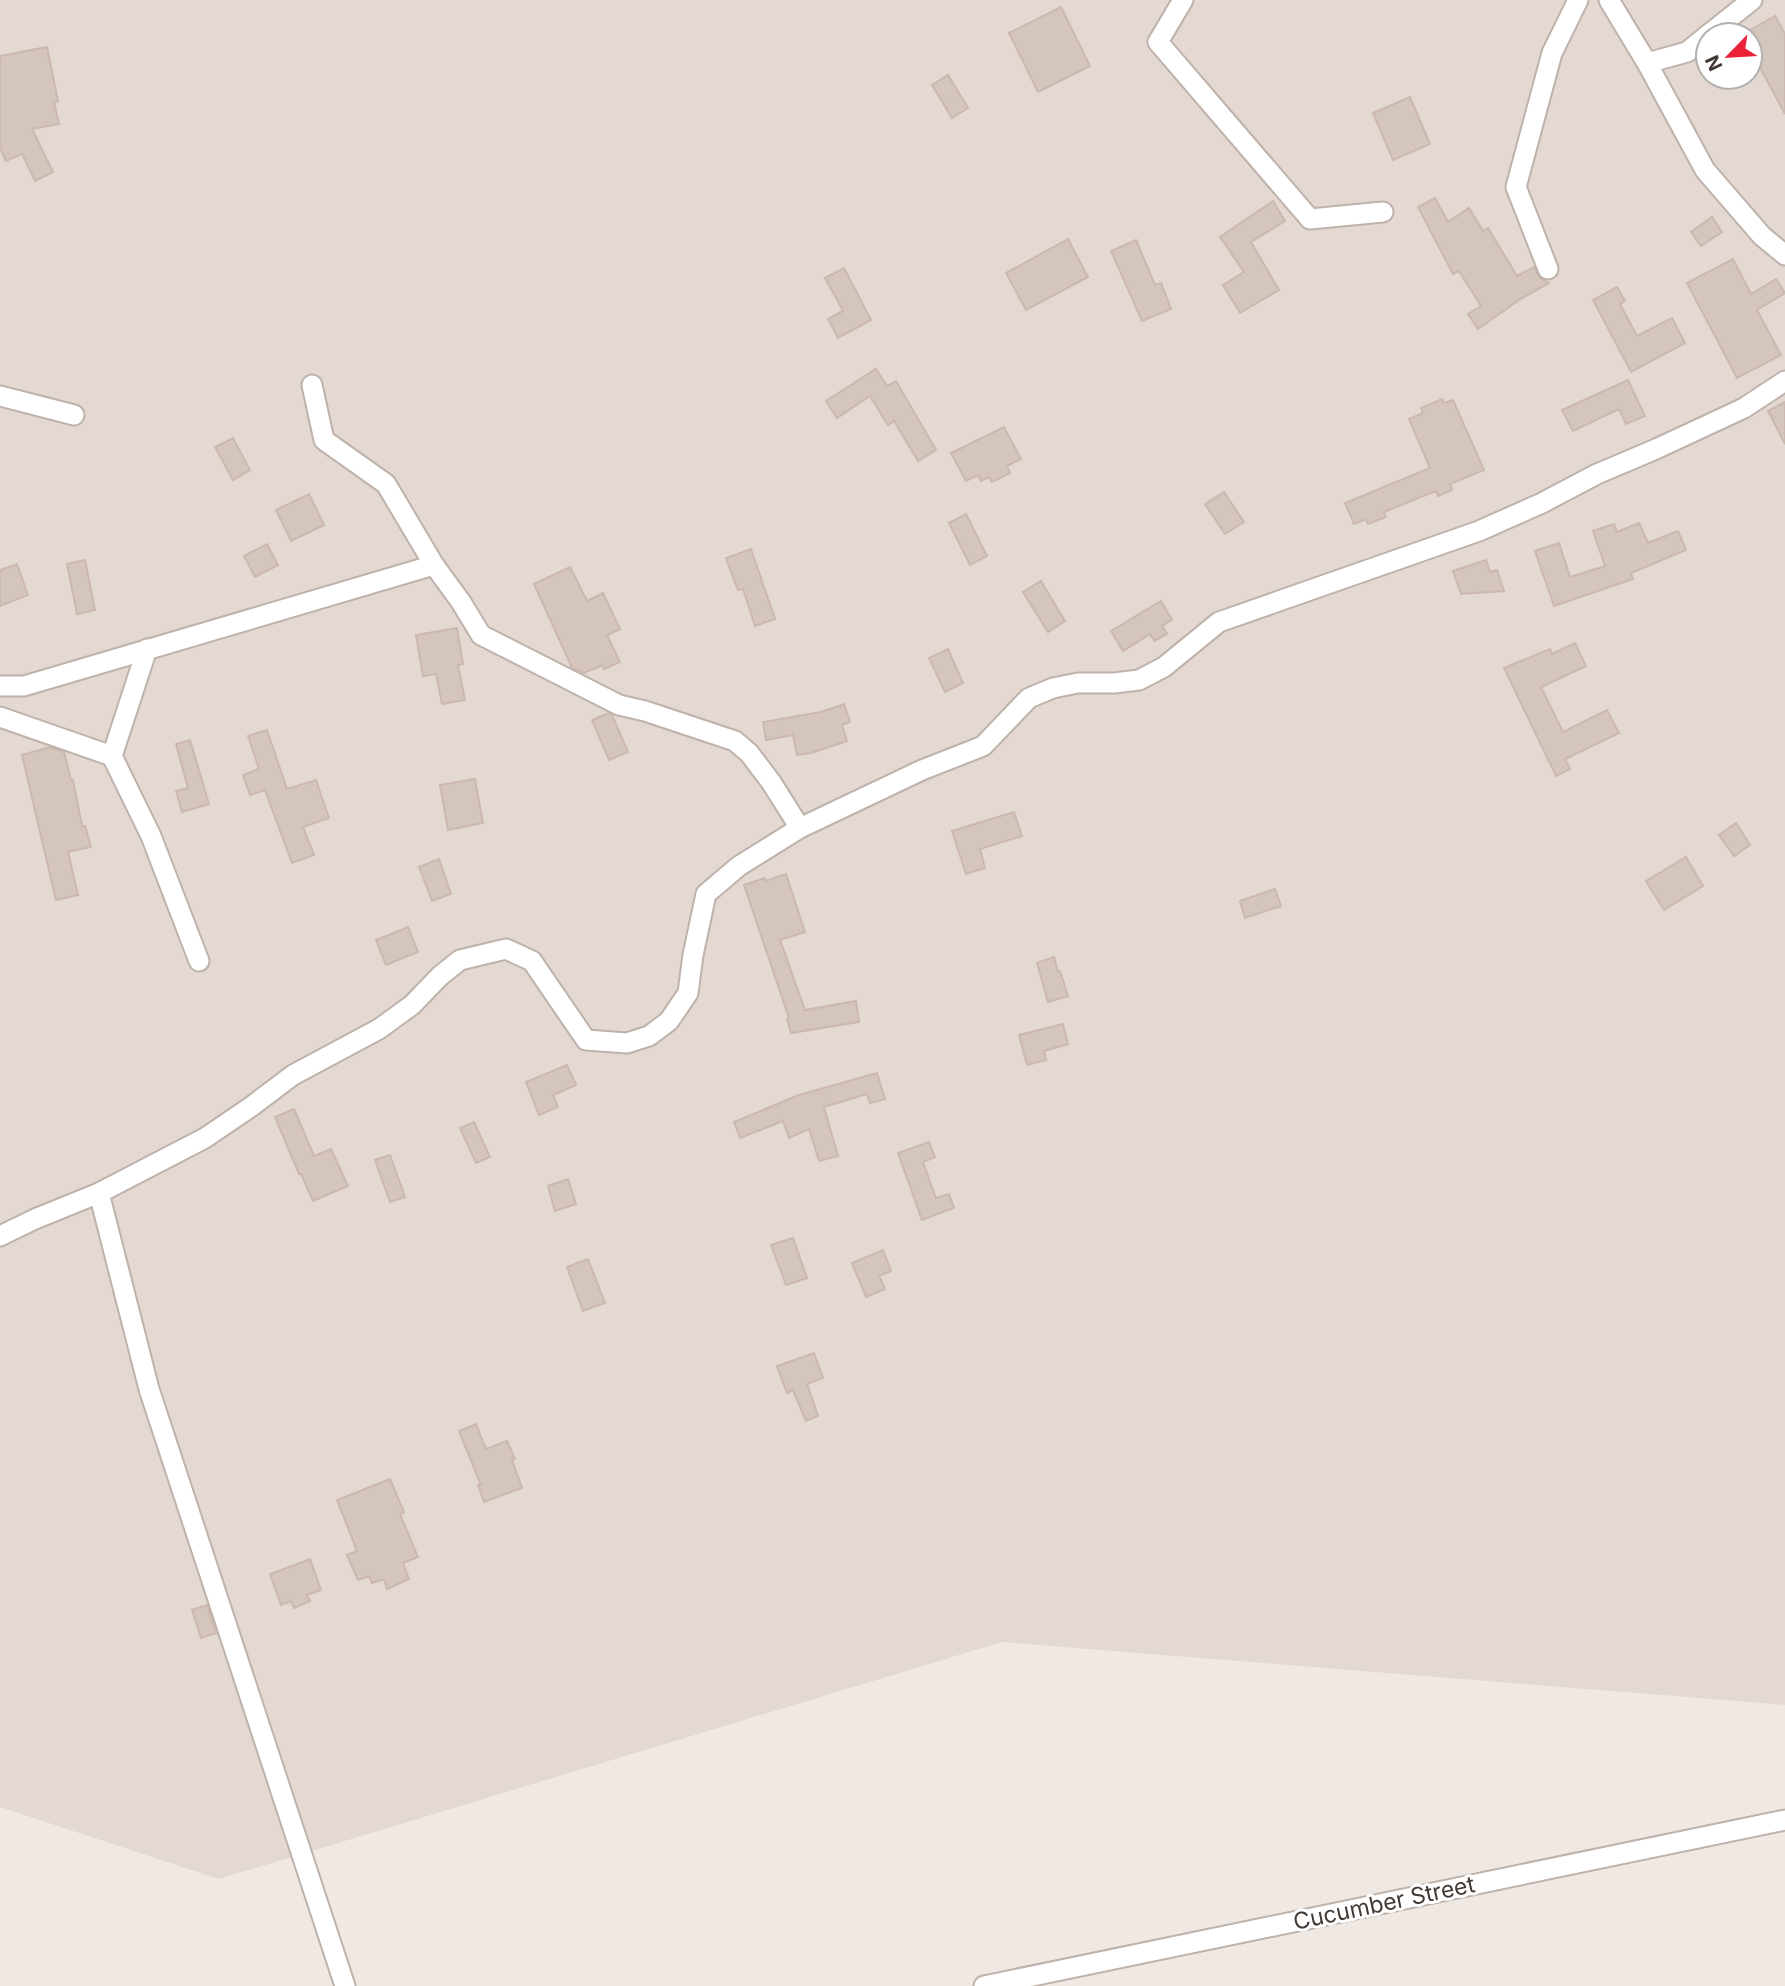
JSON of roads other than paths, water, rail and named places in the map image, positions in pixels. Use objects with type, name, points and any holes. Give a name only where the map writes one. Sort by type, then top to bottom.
[{"type":"street","points":[[1183,0],[1158,42],[1310,219],[1383,212]]},
{"type":"street","points":[[1548,269],[1516,187],[1552,53],[1578,0]]},
{"type":"street","points":[[1609,0],[1647,63],[1705,170],[1762,236],[1785,255]]},
{"type":"street","points":[[1726,21],[1752,0]]},
{"type":"street","points":[[1647,63],[1687,52],[1694,46]]},
{"type":"street","points":[[0,1236],[99,1194],[205,1138],[293,1075],[379,1029],[412,1005],[460,960],[506,949],[517,953],[532,961],[586,1040],[627,1042],[649,1036],[669,1021],[688,993],[692,955],[706,894],[738,866],[800,828],[922,770],[983,746],[1029,698],[1053,688],[1078,683],[1139,680],[1164,667],[1219,622],[1479,531],[1744,408],[1785,381]]},
{"type":"street","points":[[312,385],[324,440],[386,484],[481,635],[619,705],[645,710],[735,741],[749,753],[771,782],[800,828]]},
{"type":"street","points":[[0,396],[74,415]]},
{"type":"street","points":[[0,686],[24,686],[435,565]]},
{"type":"street","points":[[147,649],[112,756],[151,836],[199,961]]},
{"type":"street","points":[[0,717],[112,756]]},
{"type":"street","points":[[99,1194],[149,1389],[345,1986]]},
{"type":"street","name":"Cucumber Street","points":[[984,1986],[1785,1820]]}]
